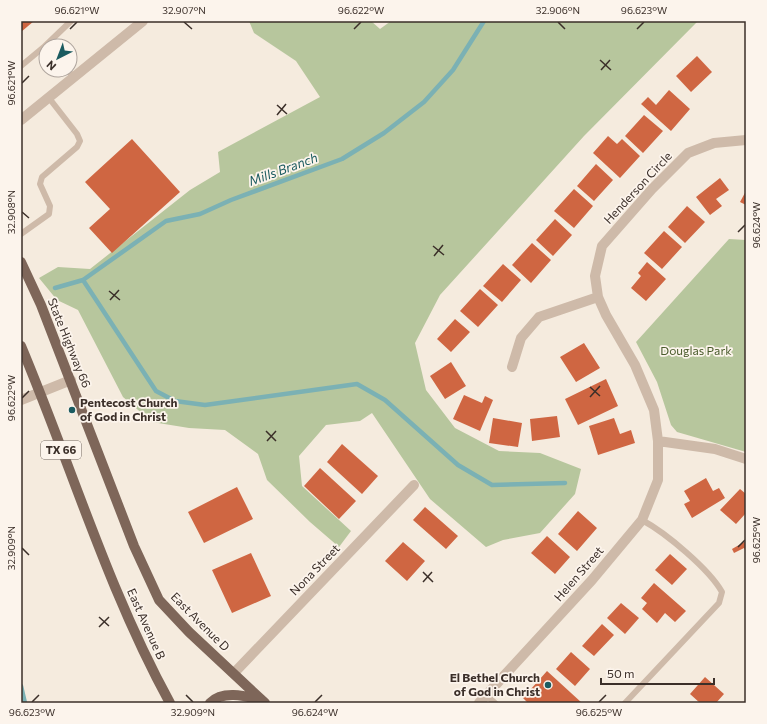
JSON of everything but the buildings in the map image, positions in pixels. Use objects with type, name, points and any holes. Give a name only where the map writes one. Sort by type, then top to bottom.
[{"type":"main road","name":"State Highway 66","points":[[21,262],[41,305],[71,380],[134,546]]},
{"type":"main road","name":"TX 66","points":[[21,346],[39,393]]},
{"type":"main road","name":"East Avenue B","points":[[39,393],[148,663],[170,703]]},
{"type":"main road","name":"East Avenue D","points":[[134,546],[163,605],[263,701]]},
{"type":"main road","points":[[210,703],[226,695],[243,696],[263,701]]},
{"type":"street","points":[[78,68],[137,23]]},
{"type":"street","points":[[23,115],[48,98],[66,78]]},
{"type":"street","name":"Henderson Circle","points":[[658,441],[654,410],[635,365],[606,315],[598,297],[595,276],[602,246],[652,189],[688,154],[714,143],[746,140]]},
{"type":"street","points":[[512,367],[521,338],[539,317],[598,297]]},
{"type":"street","points":[[21,400],[71,380]]},
{"type":"street","points":[[658,441],[716,449],[746,459]]},
{"type":"street","name":"Helen Street","points":[[479,703],[592,580],[642,520],[658,480],[658,441]]},
{"type":"street","name":"Nona Street","points":[[234,674],[414,485]]},
{"type":"lane","points":[[55,38],[69,25],[71,21]]},
{"type":"lane","points":[[21,66],[38,53]]},
{"type":"lane","points":[[21,234],[49,214],[50,206],[40,184],[42,177],[77,147],[80,141],[48,98]]},
{"type":"lane","points":[[625,703],[719,603],[722,592],[716,582],[692,559],[657,528],[642,520]]},
{"type":"lane","points":[[486,695],[495,703]]},
{"type":"green space","points":[[249,21],[371,21],[380,29],[391,21],[698,21],[584,136],[440,295],[415,343],[426,390],[455,428],[499,451],[540,453],[581,469],[575,494],[540,533],[503,540],[486,547],[430,499],[372,413],[360,421],[326,425],[299,456],[302,486],[351,531],[339,547],[310,522],[267,480],[258,454],[225,430],[189,428],[152,422],[123,397],[78,310],[57,300],[39,278],[58,267],[90,269],[190,190],[220,172],[218,152],[320,97],[296,61],[254,33]]},
{"type":"green space","name":"Douglas Park","points":[[729,239],[746,240],[746,452],[677,432],[671,425],[657,382],[636,342]]},
{"type":"waterway","name":"Mills Branch","points":[[55,288],[83,280],[166,221],[200,214],[231,200],[342,159],[384,133],[424,102],[453,70],[484,21]]},
{"type":"waterway","points":[[83,280],[156,391],[175,401],[205,405],[357,384],[385,400],[458,465],[492,485],[565,483]]},
{"type":"waterway","name":"Mills Branch","points":[[21,686],[25,703]]},
{"type":"place","name":"Pentecost Church of God in Christ","points":[[72,410]]},
{"type":"place","name":"El Bethel Church of God in Christ","points":[[548,685]]}]
